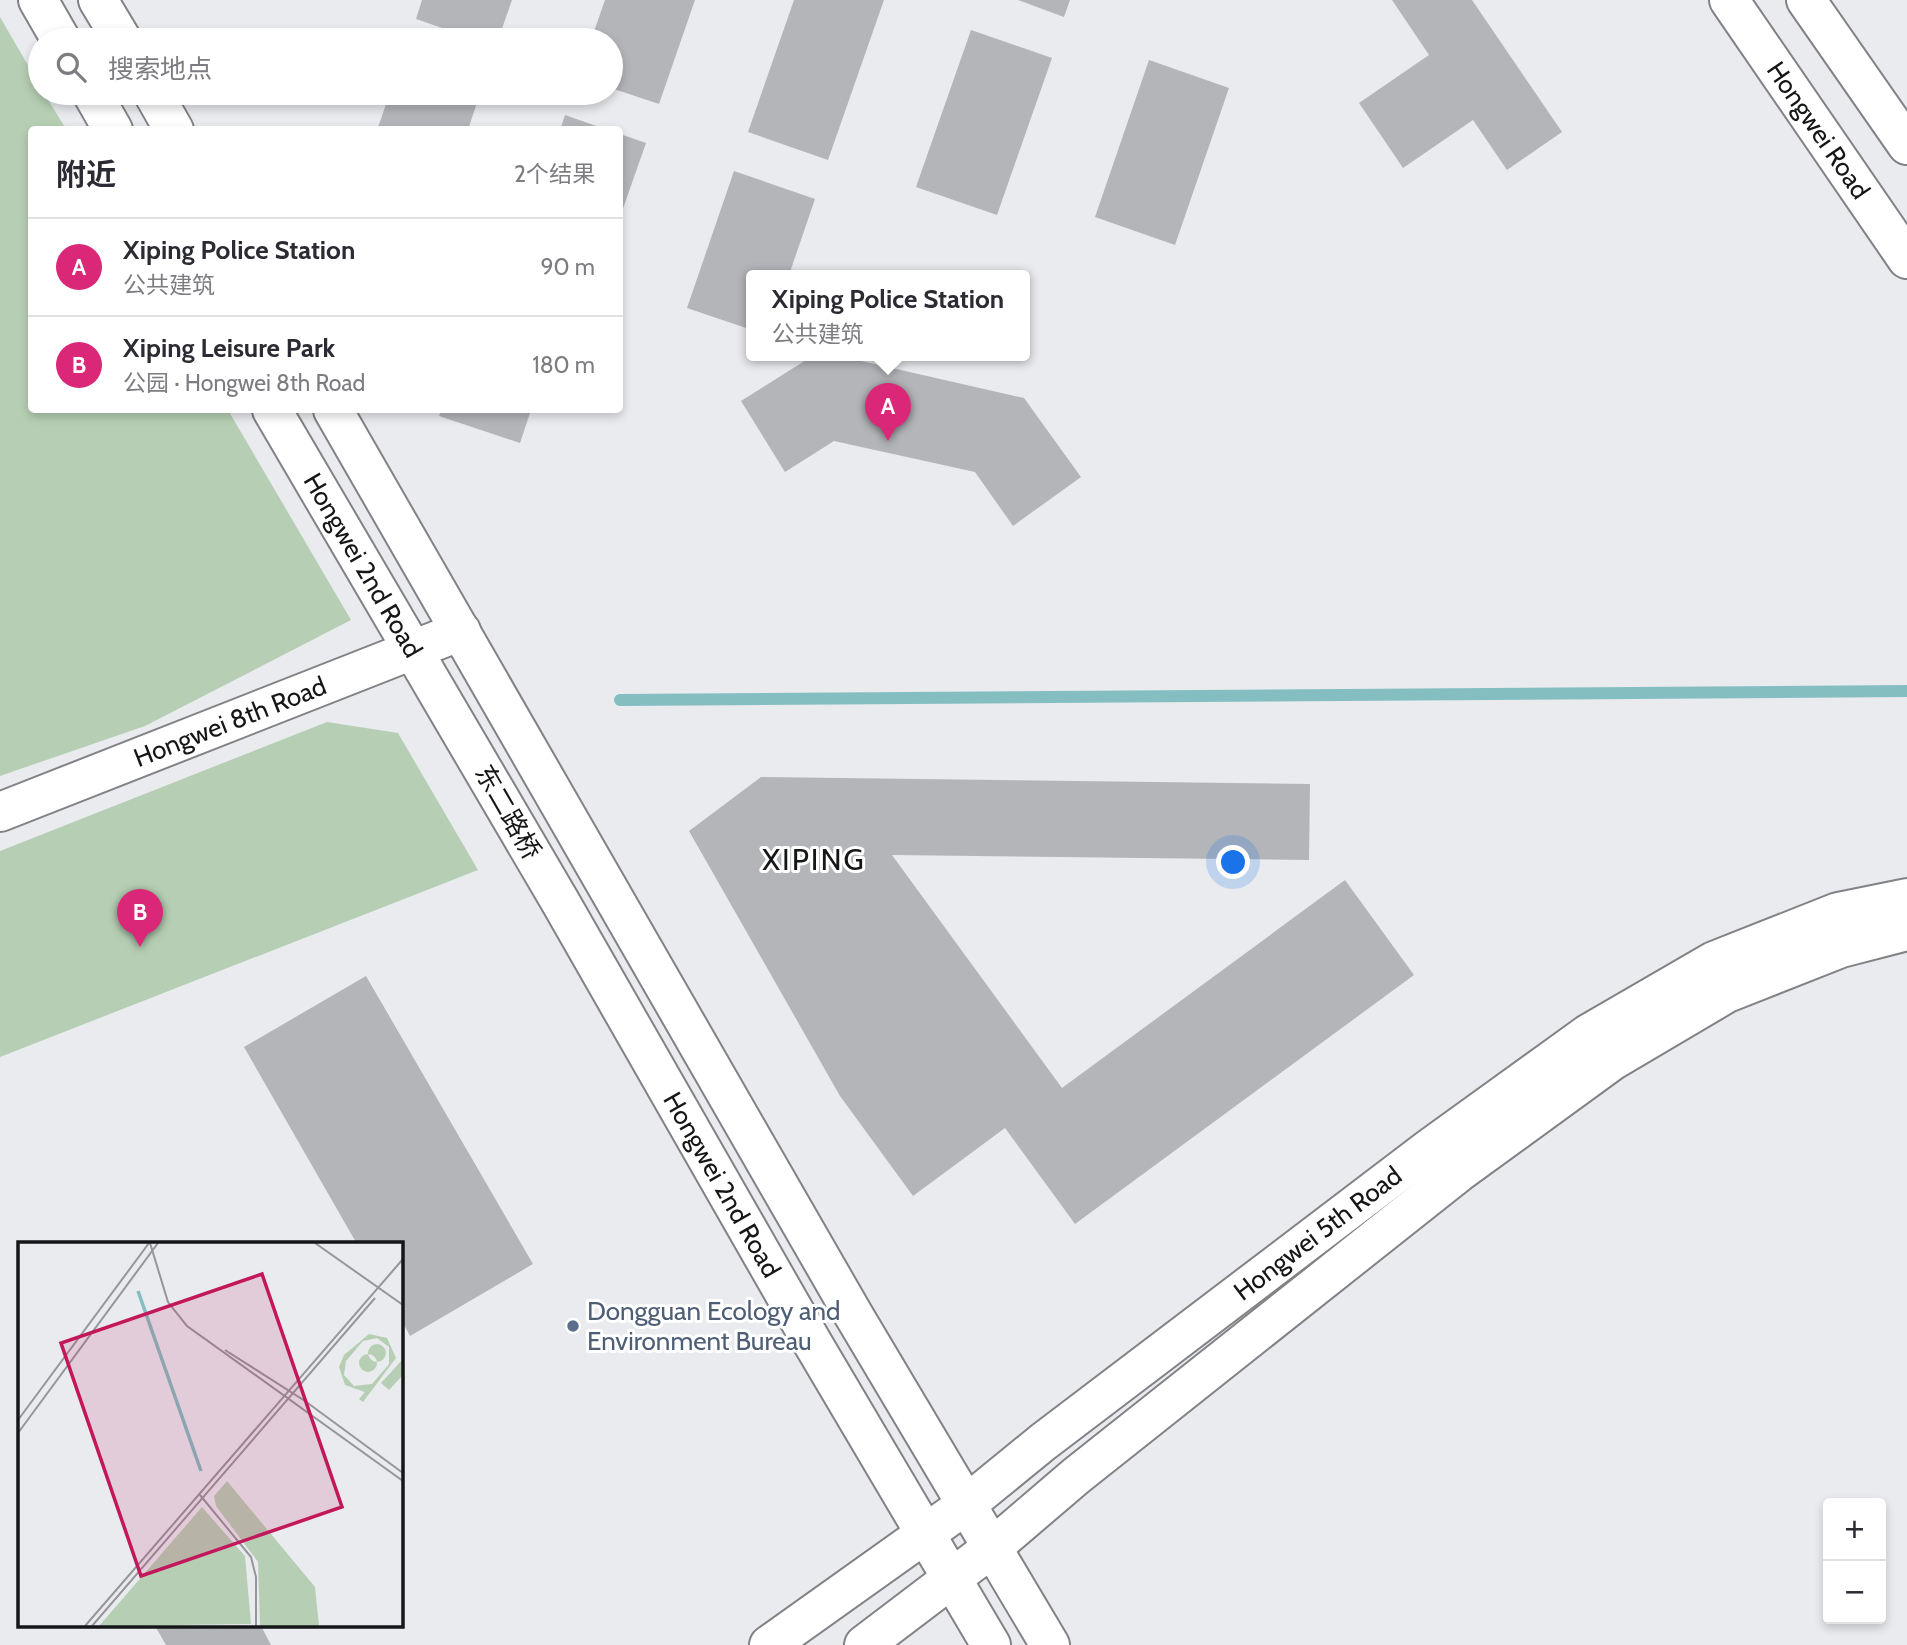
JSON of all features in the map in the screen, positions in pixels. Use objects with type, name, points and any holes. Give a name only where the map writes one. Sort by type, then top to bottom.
[{"type":"street","points":[[38,0],[54,28]]},
{"type":"street","points":[[98,0],[115,28]]},
{"type":"street","name":"Hongwei Road","points":[[1729,0],[1907,259]]},
{"type":"street","points":[[1807,0],[1907,145]]},
{"type":"street","points":[[99,105],[111,126]]},
{"type":"street","points":[[160,105],[172,126]]},
{"type":"street","name":"Hongwei 2nd Road","points":[[274,413],[454,720]]},
{"type":"street","name":"Hongwei 2nd Road","points":[[335,413],[505,707]]},
{"type":"street","name":"Hongwei 8th Road","points":[[0,812],[461,631]]},
{"type":"street","name":"东二路桥","points":[[505,707],[853,1314],[967,1504]]},
{"type":"street","name":"东二路桥","points":[[454,720],[561,903]]},
{"type":"street","name":"Hongwei 5th Road","points":[[769,1645],[967,1504],[1043,1442],[1430,1148],[1588,1034],[1714,961],[1838,912],[1907,898]]},
{"type":"street","name":"Hongwei 2nd Road","points":[[561,903],[812,1342],[991,1645]]},
{"type":"street","name":"Hongwei 5th Road","points":[[864,1645],[993,1547],[1076,1476],[1458,1173],[1612,1061],[1727,993],[1841,948],[1907,931]]},
{"type":"street","points":[[967,1504],[1051,1645]]},
{"type":"green space","points":[[0,17],[28,65],[28,105],[51,105],[64,126],[28,126],[28,413],[230,413],[351,620],[145,726],[0,776]]},
{"type":"green space","points":[[327,722],[398,733],[478,870],[0,1057],[0,851]]},
{"type":"building","points":[[422,0],[512,0],[502,28],[442,28],[416,19]]},
{"type":"building","points":[[605,0],[695,0],[659,104],[623,92],[623,28],[595,28]]},
{"type":"building","points":[[794,0],[884,0],[828,160],[748,132]]},
{"type":"building","points":[[1018,0],[1070,0],[1064,17]]},
{"type":"building","points":[[1392,0],[1472,0],[1562,132],[1507,170],[1473,120],[1403,168],[1359,103],[1429,55]]},
{"type":"building","points":[[971,30],[1052,58],[997,215],[916,187]]},
{"type":"building","points":[[1149,60],[1229,88],[1175,245],[1095,217]]},
{"type":"building","points":[[386,105],[476,105],[469,126],[378,126]]},
{"type":"building","points":[[565,115],[596,126],[561,126]]},
{"type":"building","points":[[623,135],[646,143],[623,208]]},
{"type":"building","points":[[734,171],[815,199],[791,270],[746,270],[746,328],[687,308]]},
{"type":"building","points":[[804,361],[861,361],[1024,398],[1081,477],[1013,526],[975,472],[834,441],[785,472],[741,401]]},
{"type":"building","points":[[440,413],[530,413],[520,443],[439,416]]},
{"type":"building","points":[[761,777],[1310,784],[1309,860],[892,855],[1062,1088],[1345,880],[1414,975],[1075,1224],[1005,1128],[913,1196],[840,1096],[689,831]]},
{"type":"building","points":[[366,976],[533,1264],[410,1336],[402,1321],[402,1242],[356,1242],[244,1047]]},
{"type":"building","points":[[156,1628],[262,1628],[271,1645],[166,1645]]},
{"type":"waterway","points":[[620,700],[1907,691]]},
{"type":"place","name":"Xiping Police Station","points":[[888,441]]},
{"type":"place","name":"Xiping Leisure Park","points":[[140,947]]},
{"type":"place","name":"Dongguan Ecology and Environment Bureau","points":[[573,1326]]},
{"type":"district","name":"XIPING","points":[[814,860]]}]
